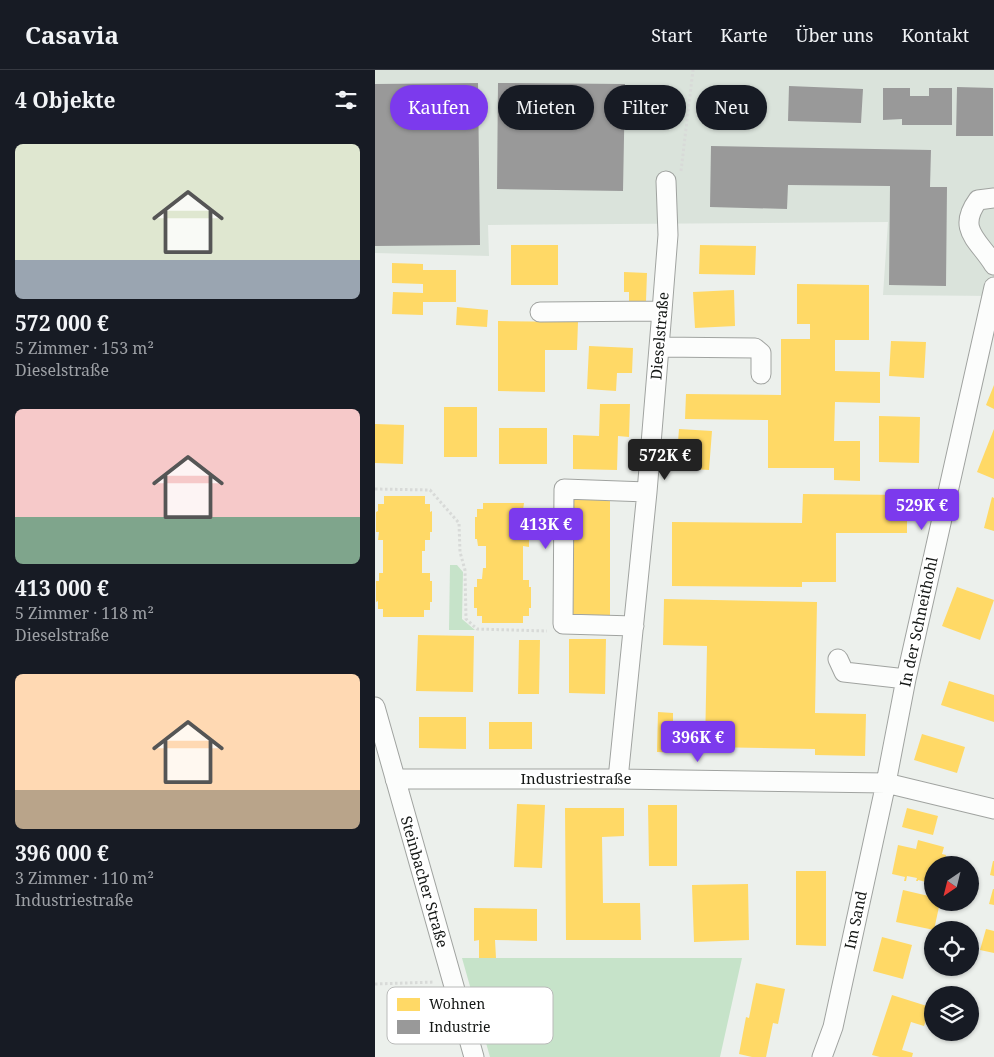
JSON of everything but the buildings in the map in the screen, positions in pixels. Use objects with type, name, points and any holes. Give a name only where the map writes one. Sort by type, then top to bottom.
[{"type":"street","name":"Dieselstraße","points":[[619,779],[647,492],[668,236],[666,181]]},
{"type":"street","points":[[994,198],[978,200],[970,211],[969,226],[974,239],[994,264]]},
{"type":"street","name":"In der Schneithohl","points":[[886,782],[906,679],[994,287]]},
{"type":"street","points":[[540,312],[662,312]]},
{"type":"street","points":[[659,347],[755,348],[761,353],[761,374]]},
{"type":"street","points":[[634,626],[563,624],[564,490],[647,492]]},
{"type":"street","points":[[838,660],[844,672],[906,679]]},
{"type":"street","name":"Steinbacher Straße","points":[[375,707],[454,987]]},
{"type":"street","name":"Industriestraße","points":[[395,779],[886,782],[994,809]]},
{"type":"street","name":"Im Sand","points":[[822,1057],[833,1027],[886,782]]},
{"type":"street","name":"Steinbacher Straße","points":[[471,1044],[475,1057]]},
{"type":"path","points":[[666,181],[681,171],[693,70]]},
{"type":"path","points":[[375,489],[429,490],[459,523],[461,552],[465,570],[465,619],[471,623]]},
{"type":"path","points":[[375,984],[452,981]]},
{"type":"shaded area","points":[[375,70],[994,70],[994,296],[883,295],[888,222],[488,225],[489,256],[375,253]]},
{"type":"green space","points":[[450,565],[457,565],[463,572],[462,619],[475,630],[449,630]]},
{"type":"green space","points":[[462,958],[742,958],[720,1057],[490,1057],[486,1044],[553,1044],[553,987],[470,987]]}]
